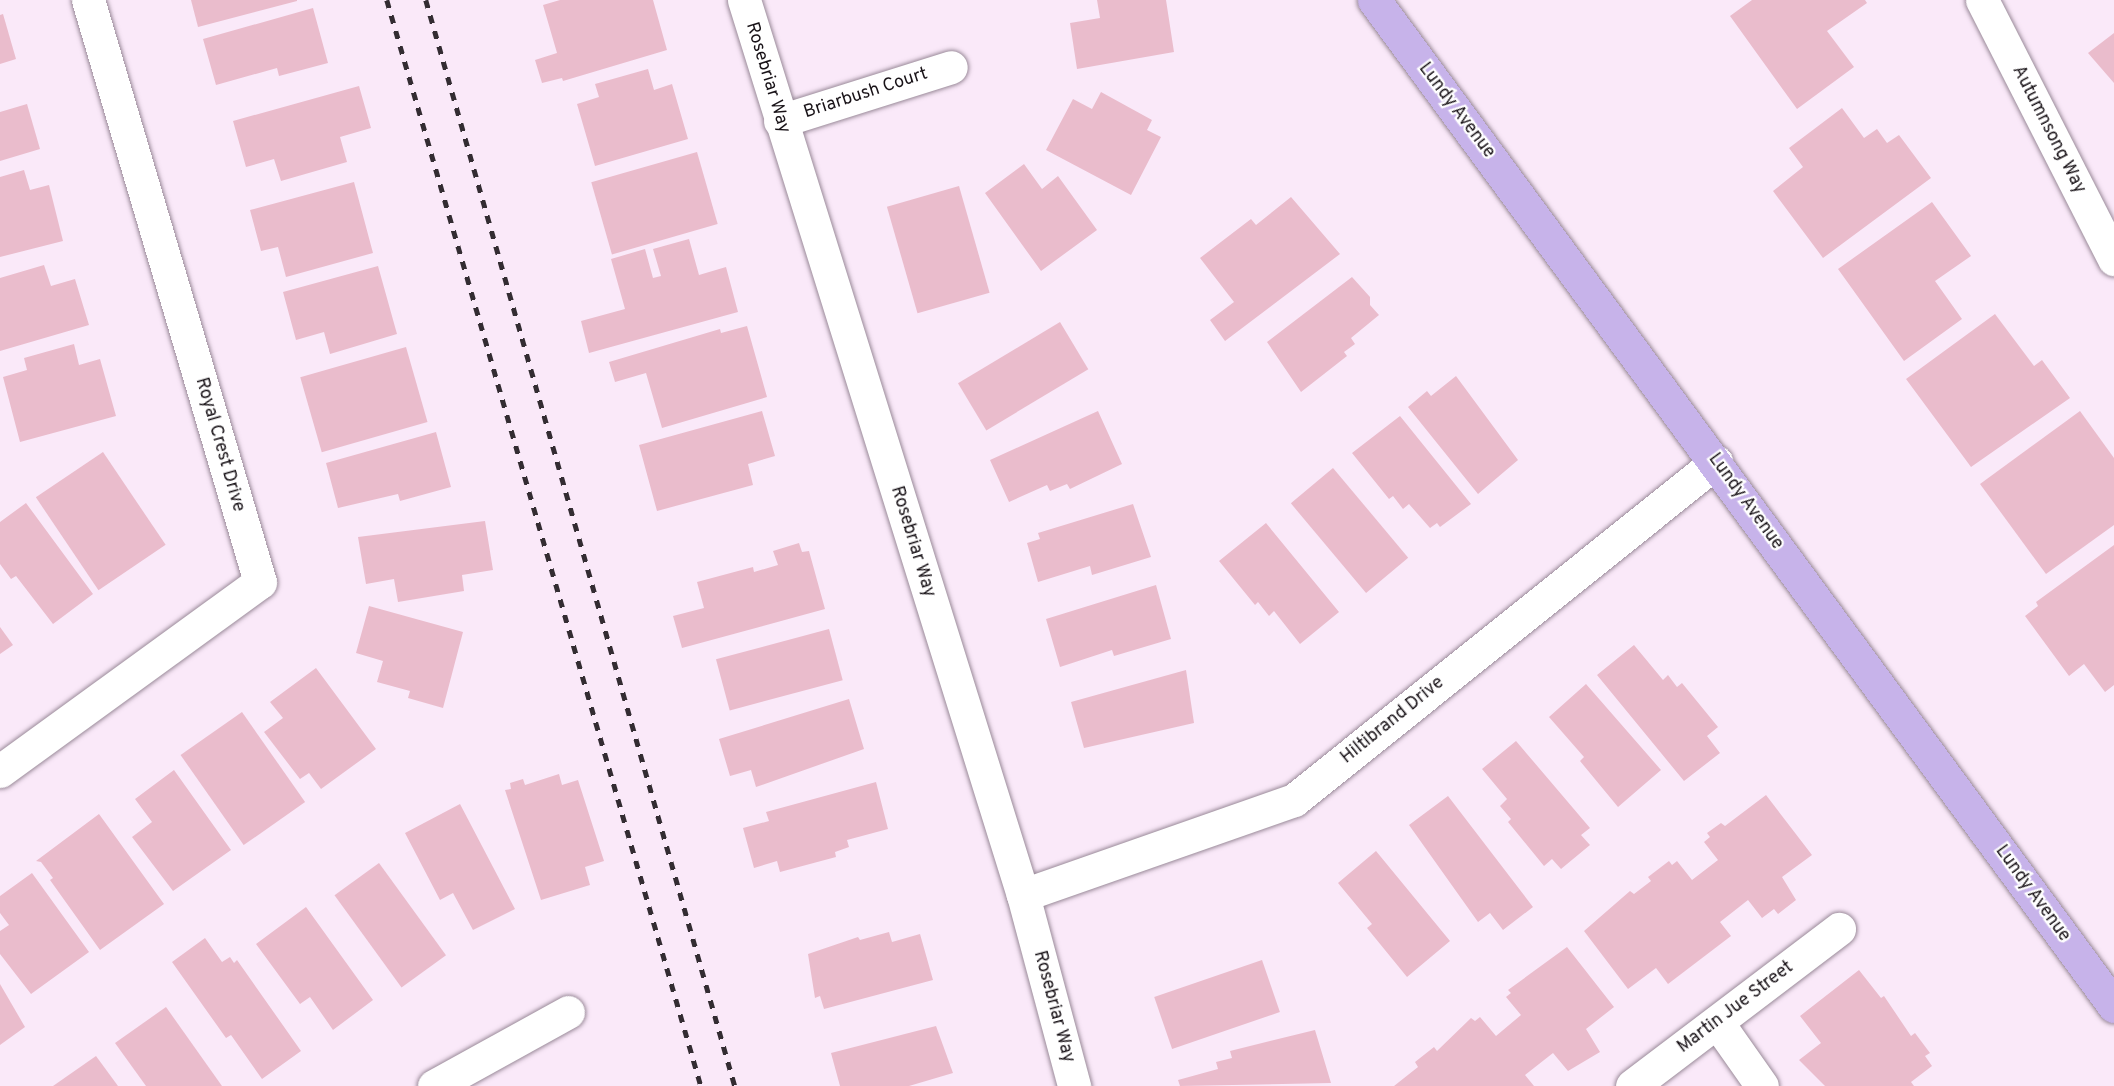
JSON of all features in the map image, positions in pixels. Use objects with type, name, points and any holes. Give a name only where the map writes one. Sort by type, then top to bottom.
[{"type":"main road","name":"Lundy Avenue","points":[[1374,0],[2114,1006]]},
{"type":"street","name":"Royal Crest Drive","points":[[0,771],[260,582],[88,0]]},
{"type":"street","name":"Rosebriar Way","points":[[744,0],[1023,895],[1074,1086]]},
{"type":"street","name":"Autumnsong Way","points":[[1982,0],[2114,259]]},
{"type":"street","name":"Briarbush Court","points":[[780,121],[951,67]]},
{"type":"street","name":"Hiltibrand Drive","points":[[1023,895],[1294,800],[1716,462]]},
{"type":"street","name":"Martin Jue Street","points":[[1632,1086],[1839,929]]},
{"type":"street","points":[[434,1086],[568,1011]]},
{"type":"street","points":[[1717,1022],[1762,1086]]},
{"type":"building","points":[[191,0],[297,0],[297,1],[198,27]]},
{"type":"building","points":[[560,0],[653,0],[667,50],[563,81],[562,78],[542,83],[535,60],[557,53],[543,5]]},
{"type":"building","points":[[1097,0],[1166,0],[1174,52],[1077,69],[1070,23],[1100,18]]},
{"type":"building","points":[[1752,0],[1865,0],[1867,3],[1827,31],[1854,67],[1797,109],[1730,16]]},
{"type":"building","points":[[313,8],[328,63],[279,76],[277,68],[216,85],[203,39]]},
{"type":"building","points":[[3,14],[16,59],[0,64],[0,15]]},
{"type":"building","points":[[2114,33],[2114,83],[2088,53]]},
{"type":"building","points":[[648,69],[654,90],[672,84],[688,139],[595,166],[577,104],[599,97],[595,84]]},
{"type":"building","points":[[359,86],[371,128],[340,137],[347,162],[281,181],[274,159],[246,167],[233,121]]},
{"type":"building","points":[[1101,92],[1152,120],[1147,130],[1161,137],[1131,195],[1046,150],[1073,99],[1092,109]]},
{"type":"building","points":[[27,104],[40,149],[0,161],[0,112]]},
{"type":"building","points":[[1842,108],[1864,138],[1877,129],[1887,143],[1899,135],[1931,178],[1823,258],[1773,191],[1803,167],[1789,148]]},
{"type":"building","points":[[697,152],[718,224],[612,254],[591,182]]},
{"type":"building","points":[[1024,164],[1042,189],[1058,176],[1097,230],[1041,271],[985,193]]},
{"type":"building","points":[[24,170],[30,190],[49,185],[63,241],[0,257],[0,177]]},
{"type":"building","points":[[354,182],[373,253],[286,277],[278,247],[261,251],[250,210]]},
{"type":"building","points":[[959,186],[990,293],[918,313],[887,207]]},
{"type":"building","points":[[1291,197],[1340,254],[1225,341],[1210,320],[1234,302],[1200,258],[1251,219],[1256,225]]},
{"type":"building","points":[[1932,202],[1971,256],[1935,281],[1962,319],[1904,361],[1838,269]]},
{"type":"building","points":[[689,239],[699,275],[726,267],[738,312],[589,353],[581,321],[625,309],[611,259],[645,249],[653,278],[661,276],[653,249]]},
{"type":"building","points":[[44,265],[51,286],[75,279],[89,325],[0,351],[0,278]]},
{"type":"building","points":[[378,266],[397,334],[330,354],[324,332],[296,340],[283,292]]},
{"type":"building","points":[[1352,277],[1370,297],[1370,305],[1379,315],[1351,338],[1355,344],[1344,352],[1347,356],[1301,392],[1267,342]]},
{"type":"building","points":[[1995,314],[2034,366],[2042,360],[2070,398],[1971,467],[1906,379]]},
{"type":"building","points":[[1060,322],[1088,369],[986,430],[958,383]]},
{"type":"building","points":[[747,326],[767,397],[662,428],[646,373],[615,382],[609,362],[720,329],[721,333]]},
{"type":"building","points":[[74,344],[79,365],[100,359],[116,416],[20,442],[3,377],[27,370],[24,358]]},
{"type":"building","points":[[406,347],[427,422],[322,452],[300,377]]},
{"type":"building","points":[[1456,376],[1518,460],[1478,494],[1408,407],[1427,391],[1431,396]]},
{"type":"building","points":[[762,411],[775,456],[748,464],[753,485],[657,511],[639,445]]},
{"type":"building","points":[[1098,411],[1122,464],[1070,489],[1067,484],[1050,491],[1047,485],[1009,502],[990,460]]},
{"type":"building","points":[[2080,411],[2114,458],[2114,525],[2046,574],[1980,484]]},
{"type":"building","points":[[1400,416],[1471,504],[1440,527],[1437,523],[1430,528],[1409,504],[1403,509],[1393,496],[1389,499],[1352,453]]},
{"type":"building","points":[[436,432],[451,487],[400,501],[398,494],[338,508],[326,463]]},
{"type":"building","points":[[103,452],[166,545],[98,590],[36,497]]},
{"type":"building","points":[[1333,468],[1408,558],[1366,593],[1291,503]]},
{"type":"building","points":[[26,503],[93,594],[53,624],[16,576],[11,579],[0,564],[0,522]]},
{"type":"building","points":[[1133,504],[1151,557],[1092,575],[1090,566],[1038,582],[1027,543],[1040,539],[1038,533]]},
{"type":"building","points":[[485,521],[493,570],[462,575],[464,591],[398,602],[394,579],[366,584],[358,537]]},
{"type":"building","points":[[1266,523],[1339,612],[1300,644],[1274,611],[1269,616],[1258,602],[1255,605],[1219,561]]},
{"type":"building","points":[[799,543],[802,552],[809,551],[825,609],[682,648],[673,616],[704,608],[697,582],[753,567],[754,572],[778,565],[773,551]]},
{"type":"building","points":[[2114,545],[2114,685],[2105,692],[2084,664],[2069,676],[2025,616],[2038,606],[2036,602]]},
{"type":"building","points":[[1156,585],[1171,639],[1114,656],[1112,650],[1060,667],[1046,619]]},
{"type":"building","points":[[369,606],[463,632],[443,708],[408,698],[410,691],[377,682],[383,661],[356,653]]},
{"type":"building","points":[[0,627],[13,645],[0,654]]},
{"type":"building","points":[[829,629],[843,680],[730,710],[716,659]]},
{"type":"building","points":[[1634,645],[1663,680],[1668,675],[1677,687],[1682,683],[1718,727],[1707,736],[1720,753],[1684,781],[1597,675]]},
{"type":"building","points":[[316,668],[376,749],[321,789],[309,773],[300,779],[264,732],[283,718],[270,702]]},
{"type":"building","points":[[1186,670],[1194,723],[1084,748],[1071,702]]},
{"type":"building","points":[[1586,684],[1661,770],[1618,807],[1580,761],[1584,757],[1549,717]]},
{"type":"building","points":[[849,699],[864,749],[756,787],[751,770],[730,776],[719,739]]},
{"type":"building","points":[[242,712],[305,802],[244,845],[181,755]]},
{"type":"building","points":[[1516,741],[1590,828],[1581,835],[1590,845],[1561,869],[1552,859],[1544,866],[1508,822],[1511,819],[1500,806],[1507,799],[1482,769]]},
{"type":"building","points":[[174,770],[231,850],[173,891],[132,837],[152,822],[135,799]]},
{"type":"building","points":[[559,774],[562,785],[578,780],[604,861],[585,867],[590,885],[541,900],[505,790],[511,789],[510,783],[523,779],[525,785]]},
{"type":"building","points":[[876,782],[888,829],[847,840],[849,847],[835,852],[836,857],[780,872],[777,861],[754,868],[743,828],[769,821],[766,812]]},
{"type":"building","points":[[1766,795],[1812,855],[1782,877],[1796,900],[1778,914],[1774,909],[1762,918],[1748,900],[1720,922],[1731,936],[1668,984],[1656,968],[1628,989],[1584,931],[1630,891],[1634,894],[1651,881],[1648,877],[1669,861],[1672,865],[1677,861],[1692,880],[1718,860],[1704,842],[1710,837],[1707,833],[1721,823],[1725,826]]},
{"type":"building","points":[[1448,796],[1533,907],[1503,930],[1490,913],[1478,922],[1409,825]]},
{"type":"building","points":[[460,804],[515,909],[473,930],[453,893],[440,900],[405,833]]},
{"type":"building","points":[[99,814],[164,904],[100,950],[50,880],[53,878],[41,862],[36,861]]},
{"type":"building","points":[[1376,851],[1450,941],[1407,977],[1367,928],[1372,924],[1338,883]]},
{"type":"building","points":[[379,863],[446,955],[402,988],[335,895]]},
{"type":"building","points":[[32,873],[89,952],[31,994],[0,954],[0,931],[9,925],[0,913],[0,896]]},
{"type":"building","points":[[306,907],[373,1000],[333,1030],[310,997],[300,1004],[256,944]]},
{"type":"building","points":[[889,932],[892,942],[920,934],[933,980],[824,1009],[820,996],[815,998],[808,954],[858,937],[860,940]]},
{"type":"building","points":[[205,938],[222,962],[230,957],[234,963],[237,960],[301,1051],[262,1079],[231,1035],[226,1038],[172,962]]},
{"type":"building","points":[[1567,947],[1614,1007],[1586,1029],[1600,1052],[1568,1071],[1553,1053],[1525,1075],[1534,1086],[1394,1086],[1418,1067],[1415,1062],[1434,1047],[1437,1051],[1471,1018],[1475,1021],[1480,1017],[1496,1036],[1521,1015],[1506,997],[1511,993],[1508,990]]},
{"type":"building","points":[[1262,960],[1280,1012],[1172,1049],[1154,997]]},
{"type":"building","points":[[1859,970],[1881,998],[1884,996],[1911,1036],[1915,1033],[1930,1053],[1925,1056],[1932,1066],[1911,1082],[1914,1086],[1825,1086],[1799,1060],[1821,1043],[1800,1016]]},
{"type":"building","points":[[0,984],[25,1027],[0,1045]]},
{"type":"building","points":[[166,1007],[222,1086],[146,1086],[115,1043]]},
{"type":"building","points":[[936,1026],[953,1073],[909,1086],[840,1086],[831,1053]]},
{"type":"building","points":[[1315,1030],[1331,1083],[1180,1086],[1178,1080],[1218,1069],[1216,1062],[1232,1058],[1230,1051]]},
{"type":"building","points":[[96,1056],[118,1086],[53,1086]]},
{"type":"railway","points":[[387,0],[701,1086]]},
{"type":"railway","points":[[426,0],[735,1086]]}]
